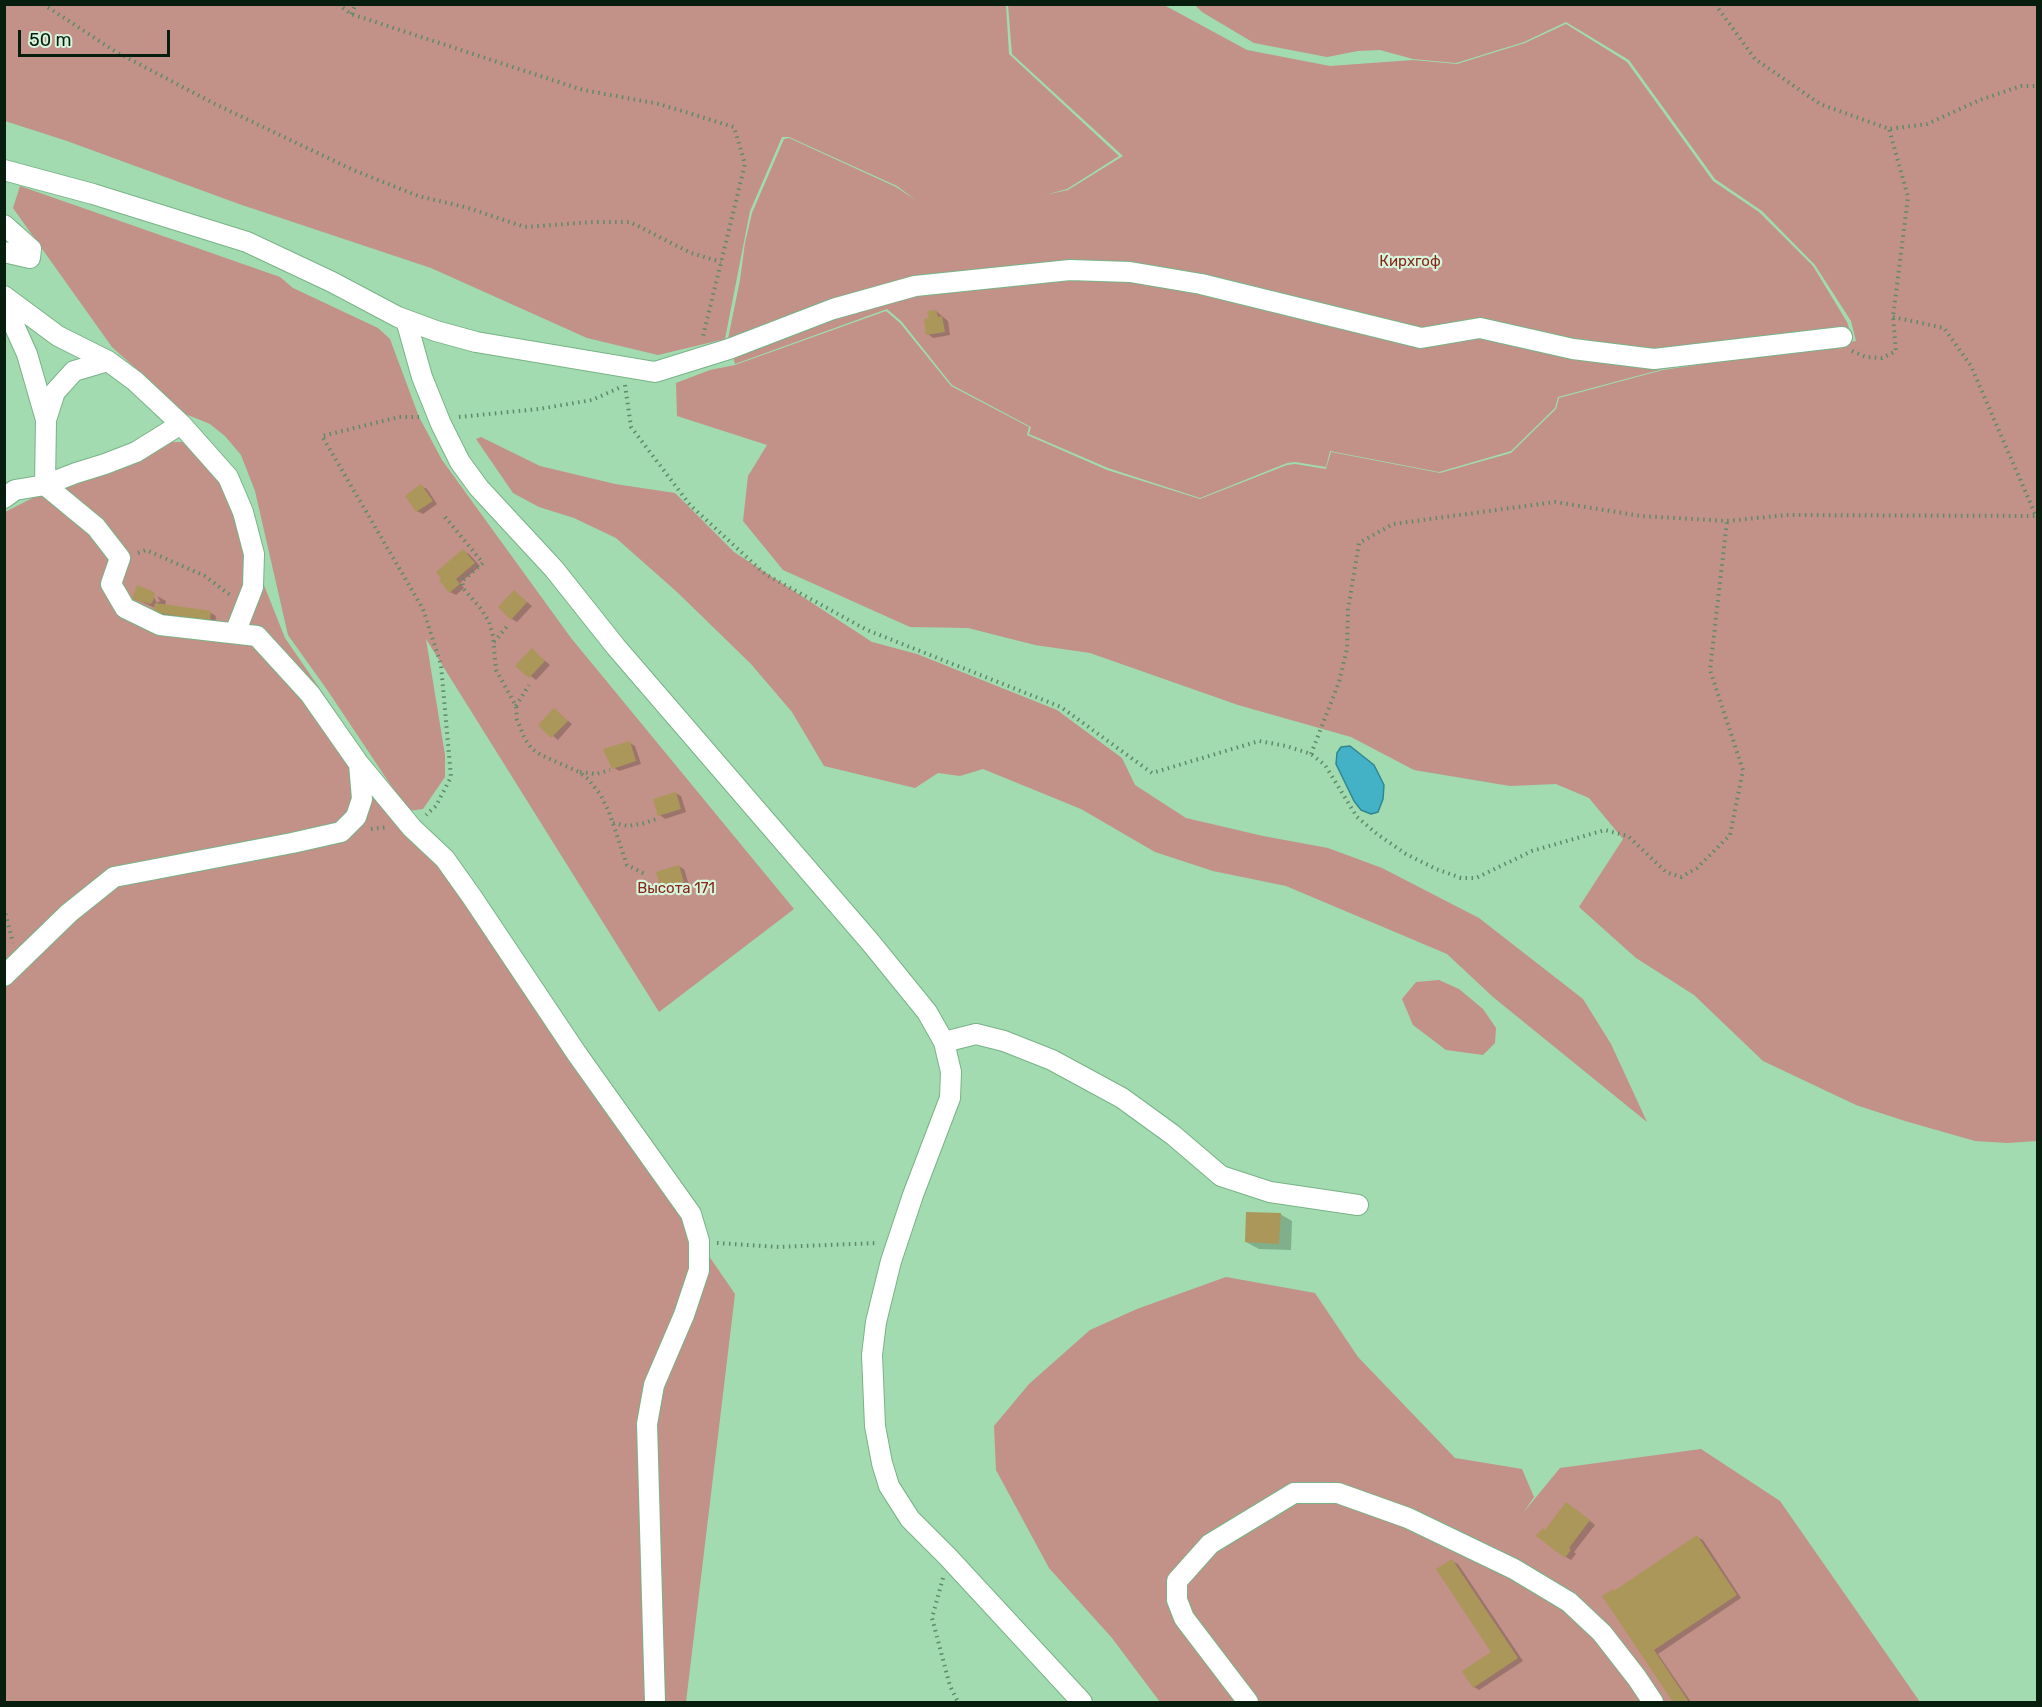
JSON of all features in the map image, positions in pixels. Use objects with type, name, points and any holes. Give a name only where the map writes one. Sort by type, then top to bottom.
[{"type":"street","points":[[4,170],[93,194],[247,242],[406,320],[476,342],[655,372],[729,349],[833,309],[915,286],[1070,270],[1130,272],[1201,284],[1421,338],[1480,328],[1573,349],[1654,359],[1842,337]]},
{"type":"street","points":[[4,225],[31,249],[30,258],[4,252]]},
{"type":"street","points":[[4,296],[58,336],[108,362],[135,381],[181,424],[228,477],[243,512],[254,554],[253,587],[238,628]]},
{"type":"street","points":[[4,303],[27,354],[46,420]]},
{"type":"street","points":[[406,320],[422,377],[429,418],[479,488],[554,569],[616,647],[871,943],[927,1012],[944,1042],[951,1072],[950,1098],[913,1195],[882,1294],[876,1322],[872,1356],[875,1426],[882,1463],[889,1486],[910,1519],[1082,1702]]},
{"type":"street","points":[[45,485],[46,420],[55,392],[74,371],[108,362]]},
{"type":"street","points":[[4,498],[15,490],[45,485],[136,452],[181,424]]},
{"type":"street","points":[[45,485],[96,527],[120,558],[111,584],[125,608],[159,625],[238,628],[256,636],[310,694],[358,764],[412,828],[445,859],[577,1054],[691,1214],[699,1241],[699,1270],[684,1315],[654,1385],[647,1424],[655,1702]]},
{"type":"street","points":[[11,969],[69,913],[114,877],[341,832],[356,818],[362,798],[358,764]]},
{"type":"street","points":[[944,1042],[976,1034],[1004,1041],[1052,1060],[1122,1098],[1173,1135],[1221,1176],[1270,1192],[1358,1205]]},
{"type":"street","points":[[1248,1702],[1184,1618],[1177,1600],[1177,1581],[1210,1544],[1294,1493],[1338,1493],[1408,1518],[1514,1569],[1569,1602],[1602,1634],[1653,1702]]},
{"type":"path","points":[[43,4],[116,52],[215,104],[351,169],[418,196],[465,207],[525,226],[630,222],[691,253],[721,262]]},
{"type":"path","points":[[338,4],[351,14],[583,90],[659,104],[734,127],[745,164],[698,358]]},
{"type":"path","points":[[351,14],[356,4]]},
{"type":"path","points":[[1715,4],[1755,59],[1820,104],[1889,129],[1928,124],[1980,100],[2021,86],[2037,86]]},
{"type":"path","points":[[1842,337],[1845,347],[1866,357],[1882,358],[1896,351],[1893,316],[1908,197],[1889,129]]},
{"type":"path","points":[[1311,754],[1339,682],[1347,649],[1348,610],[1359,543],[1393,524],[1555,502],[1641,516],[1727,521],[1787,515],[2037,516],[1971,366],[1944,327],[1893,316]]},
{"type":"path","points":[[622,366],[631,427],[690,505],[765,574],[867,630],[1061,707],[1152,773],[1259,741],[1311,754],[1325,765],[1357,817],[1377,834],[1406,854],[1461,878],[1476,878],[1532,851],[1605,830],[1628,836],[1666,872],[1681,877],[1697,868],[1730,835],[1743,770],[1710,670],[1727,521]]},
{"type":"path","points":[[341,832],[392,826],[412,828],[436,806],[451,777],[441,665],[423,609],[322,436],[399,417],[429,418],[539,409],[592,400],[655,372]]},
{"type":"path","points":[[445,517],[483,563],[462,581],[463,588],[489,622],[496,670],[516,706],[521,729],[532,749],[579,772],[588,779],[600,794],[613,823],[627,865],[647,875]]},
{"type":"path","points":[[120,558],[146,550],[205,576],[231,595],[238,628]]},
{"type":"path","points":[[493,643],[509,624]]},
{"type":"path","points":[[516,706],[529,685]]},
{"type":"path","points":[[579,772],[596,774],[610,770]]},
{"type":"path","points":[[613,823],[628,826],[656,819]]},
{"type":"path","points":[[4,908],[11,969]]},
{"type":"path","points":[[699,1241],[779,1247],[899,1241]]},
{"type":"path","points":[[948,1557],[932,1618],[950,1686],[958,1702]]},
{"type":"green space","name":"Кирхгоф","points":[[5,5],[1006,5],[1009,54],[1119,156],[1067,189],[1045,195],[1068,190],[1123,156],[1012,54],[1008,5],[1164,5],[1247,50],[1330,66],[1413,60],[1457,64],[1525,43],[1566,24],[1627,62],[1713,181],[1759,212],[1813,266],[1847,322],[1853,340],[1663,369],[1558,397],[1555,408],[1511,451],[1439,472],[1330,451],[1326,467],[1295,462],[1287,463],[1200,498],[1108,468],[1029,434],[1031,427],[952,385],[902,322],[887,309],[735,364],[728,339],[745,243],[752,213],[784,139],[789,138],[896,187],[917,201],[897,186],[789,137],[782,137],[750,211],[725,339],[658,355],[587,338],[431,268],[239,204],[67,141],[5,121]]},
{"type":"green space","points":[[1195,5],[2037,5],[2037,1141],[2007,1143],[1975,1141],[1905,1121],[1856,1105],[1763,1061],[1694,995],[1636,958],[1579,907],[1623,839],[1589,798],[1556,784],[1510,786],[1414,770],[1351,737],[1238,705],[1090,653],[1035,645],[968,628],[910,627],[783,570],[743,521],[748,476],[767,445],[677,416],[676,383],[710,370],[735,365],[886,311],[900,323],[951,386],[1029,427],[1027,435],[1107,470],[1200,499],[1287,465],[1295,464],[1326,469],[1331,452],[1440,473],[1511,453],[1556,409],[1559,398],[1663,370],[1856,341],[1851,321],[1815,265],[1762,211],[1715,179],[1629,60],[1566,22],[1524,42],[1456,63],[1413,59],[1380,50],[1358,51],[1327,57],[1254,43],[1202,12]]},
{"type":"green space","name":"Высота 171","points":[[20,186],[280,277],[293,288],[378,328],[390,339],[419,417],[442,460],[571,638],[794,909],[659,1012],[426,639],[445,755],[445,777],[423,809],[408,811],[288,635],[255,491],[241,455],[225,436],[210,424],[178,411],[152,383],[112,347],[13,208]]},
{"type":"green space","points":[[481,437],[540,466],[615,484],[675,493],[734,552],[872,642],[917,654],[1057,710],[1122,758],[1135,785],[1186,818],[1328,848],[1382,868],[1479,918],[1583,999],[1611,1044],[1647,1122],[1493,997],[1447,954],[1286,886],[1213,871],[1155,852],[1081,809],[983,769],[960,776],[938,773],[915,788],[824,766],[792,712],[751,664],[677,592],[616,538],[574,518],[539,507],[513,493],[476,439]]},
{"type":"green space","points":[[143,442],[182,442],[215,462],[285,638],[735,1294],[686,1702],[5,1702],[5,512]]},
{"type":"green space","points":[[1439,980],[1459,989],[1483,1009],[1496,1028],[1495,1043],[1483,1055],[1446,1050],[1413,1025],[1402,999],[1416,982]]},
{"type":"green space","points":[[1226,1277],[1315,1293],[1358,1357],[1455,1458],[1522,1469],[1534,1497],[1523,1513],[1560,1468],[1701,1449],[1780,1501],[1920,1702],[1160,1702],[1112,1638],[1049,1568],[996,1470],[994,1426],[1029,1384],[1090,1330],[1137,1309]]},
{"type":"water","points":[[1350,746],[1374,765],[1384,785],[1383,799],[1378,812],[1371,814],[1361,810],[1354,801],[1336,764],[1337,753],[1341,747]]},
{"type":"building","points":[[936,310],[938,317],[942,316],[945,332],[926,335],[924,319],[929,318],[927,311]]},
{"type":"building","points":[[421,484],[433,501],[416,512],[405,496]]},
{"type":"building","points":[[463,549],[475,563],[456,579],[460,584],[449,593],[436,572]]},
{"type":"building","points":[[137,585],[154,592],[152,603],[132,599]]},
{"type":"building","points":[[514,590],[527,602],[511,620],[498,607]]},
{"type":"building","points":[[155,603],[211,611],[210,621],[153,612]]},
{"type":"building","points":[[532,648],[545,661],[529,678],[515,666]]},
{"type":"building","points":[[554,708],[568,721],[551,738],[538,725]]},
{"type":"building","points":[[630,741],[636,761],[612,769],[603,749]]},
{"type":"building","points":[[676,792],[681,809],[658,816],[653,799]]},
{"type":"building","points":[[679,865],[684,882],[661,889],[656,872]]},
{"type":"building","points":[[1246,1212],[1281,1213],[1279,1244],[1245,1242]]},
{"type":"building","points":[[1566,1502],[1590,1520],[1569,1548],[1571,1550],[1565,1558],[1536,1536],[1543,1528],[1545,1530]]},
{"type":"building","points":[[1697,1535],[1737,1595],[1654,1650],[1689,1702],[1673,1702],[1602,1596],[1613,1589],[1614,1591]]},
{"type":"building","points":[[1452,1559],[1518,1658],[1473,1688],[1462,1671],[1491,1652],[1436,1569]]}]
